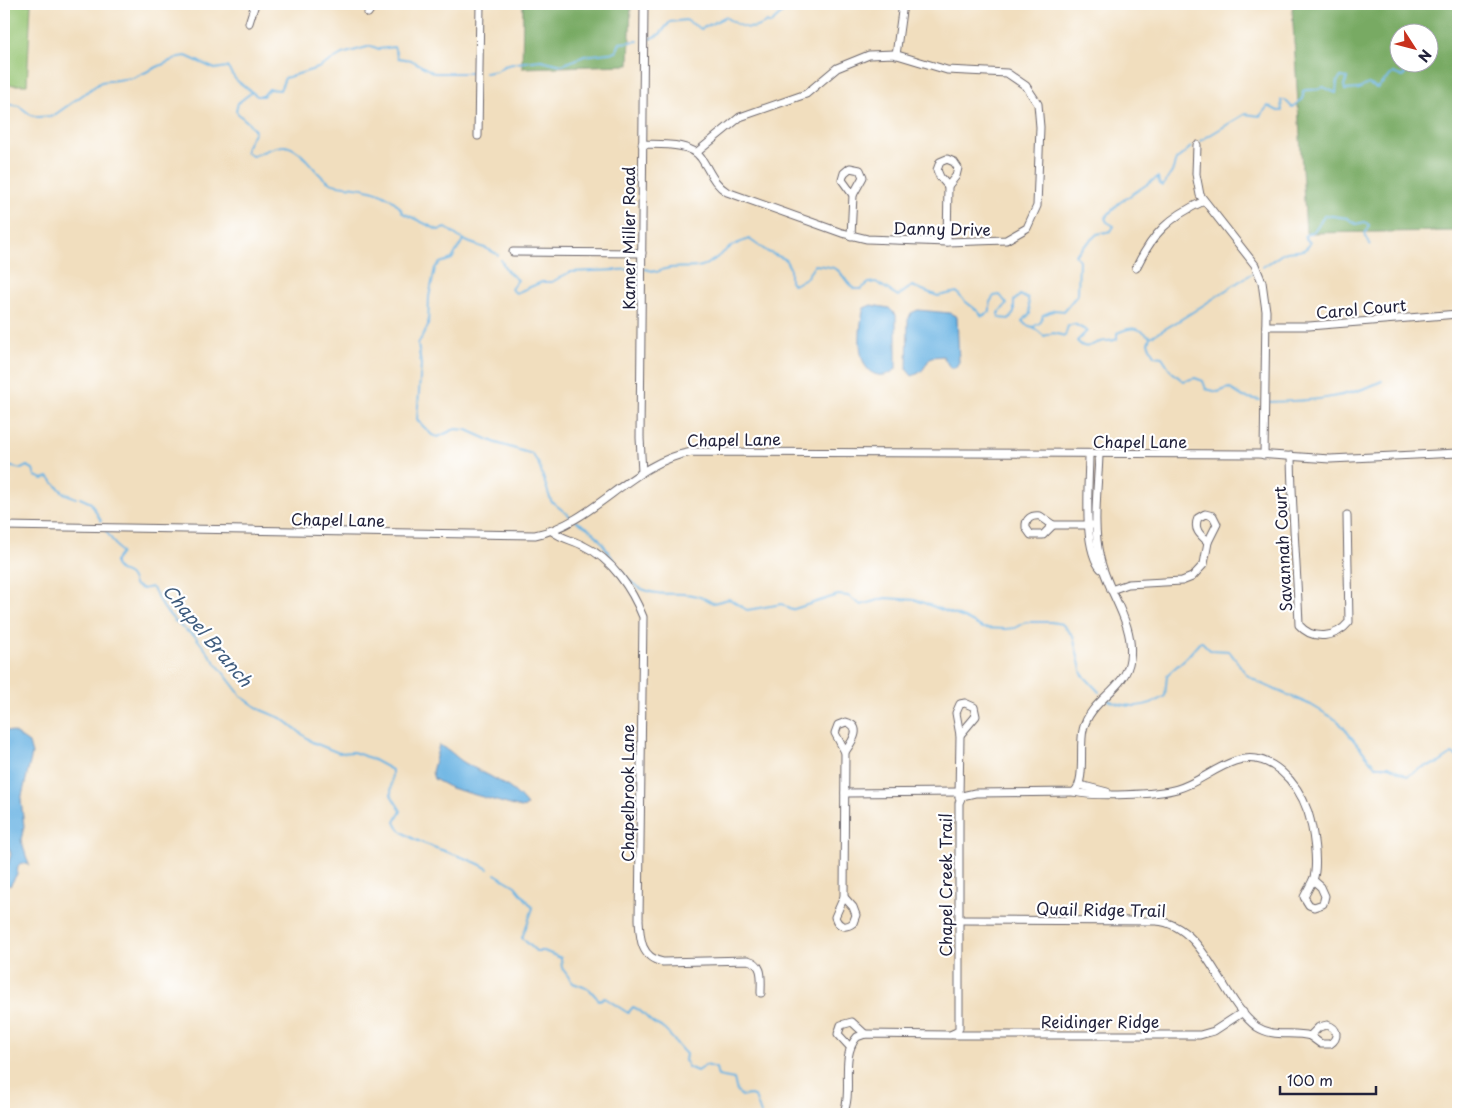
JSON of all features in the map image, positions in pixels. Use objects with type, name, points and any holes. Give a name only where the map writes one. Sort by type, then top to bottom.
[{"type":"street","points":[[250,23],[255,4]]},
{"type":"street","points":[[368,13],[374,4]]},
{"type":"street","points":[[478,136],[480,4]]},
{"type":"street","name":"Kamer Miller Road","points":[[642,472],[640,438],[644,4]]},
{"type":"street","points":[[896,55],[903,4]]},
{"type":"street","name":"Danny Drive","points":[[869,55],[896,55],[947,70],[1007,74],[1026,86],[1038,104],[1040,127],[1038,198],[1032,222],[1021,233],[1006,240],[947,242],[884,241],[851,236],[727,192],[713,180],[696,153],[740,117],[806,94],[837,68],[852,60],[869,55]]},
{"type":"street","points":[[642,144],[678,147],[696,153]]},
{"type":"street","points":[[1196,145],[1197,180],[1204,201],[1260,274],[1265,298],[1266,326],[1264,455]]},
{"type":"street","points":[[947,242],[948,186]]},
{"type":"street","points":[[851,236],[853,195]]},
{"type":"street","points":[[1136,268],[1146,246],[1165,224],[1204,201]]},
{"type":"street","points":[[513,252],[642,253]]},
{"type":"street","name":"Carol Court","points":[[1266,326],[1309,326],[1458,314]]},
{"type":"street","name":"Chapel Lane","points":[[4,526],[535,535],[552,531],[578,517],[642,472],[668,458],[692,452],[1264,455],[1360,458],[1458,454]]},
{"type":"street","points":[[1074,792],[1080,785],[1080,744],[1086,721],[1098,702],[1124,678],[1131,658],[1127,627],[1103,570],[1098,548],[1094,526],[1089,454]]},
{"type":"street","points":[[1094,526],[1099,454]]},
{"type":"street","name":"Savannah Court","points":[[1291,456],[1292,516],[1296,548],[1299,625],[1306,633],[1318,637],[1335,633],[1344,628],[1348,622],[1348,515]]},
{"type":"street","points":[[1052,525],[1094,526]]},
{"type":"street","name":"Chapelbrook Lane","points":[[552,531],[561,538],[582,545],[604,558],[630,591],[642,617],[639,919],[640,940],[645,952],[653,959],[662,962],[748,960],[755,962],[761,970],[761,993]]},
{"type":"street","points":[[1111,590],[1128,584],[1182,581],[1192,577],[1204,564],[1208,542]]},
{"type":"street","points":[[959,803],[960,735]]},
{"type":"street","points":[[844,898],[845,752]]},
{"type":"street","name":"Chapel Creek Trail","points":[[950,1034],[957,1032],[960,1023],[959,803],[962,796],[970,794],[1074,792],[1092,795],[1150,793],[1174,790],[1197,782],[1235,761],[1251,759],[1266,762],[1285,775],[1305,803],[1314,843],[1313,880]]},
{"type":"street","points":[[1080,785],[1115,794]]},
{"type":"street","points":[[845,793],[959,792]]},
{"type":"street","name":"Quail Ridge Trail","points":[[959,920],[1156,920],[1170,923],[1188,934],[1243,1012],[1258,1027],[1270,1033],[1310,1036]]},
{"type":"street","name":"Reidinger Ridge","points":[[950,1034],[1200,1035],[1214,1031],[1243,1012]]},
{"type":"street","points":[[850,1047],[838,1034],[841,1025],[852,1022],[866,1034]]},
{"type":"street","points":[[843,1114],[848,1096],[850,1047],[857,1038],[866,1034],[950,1034]]},
{"type":"green space","points":[[4,4],[31,4],[27,85],[4,85]]},
{"type":"green space","points":[[523,4],[631,4],[629,65],[522,68]]},
{"type":"green space","points":[[1299,4],[1458,4],[1458,231],[1306,233],[1292,8]]},
{"type":"water","points":[[871,305],[889,308],[896,315],[896,369],[885,375],[870,372],[862,357],[860,336],[862,316],[864,308]]},
{"type":"water","points":[[918,310],[950,313],[957,317],[959,362],[955,368],[950,368],[943,356],[931,357],[922,371],[912,376],[907,370],[908,320],[911,313]]},
{"type":"water","points":[[4,730],[13,732],[29,743],[32,754],[21,800],[24,826],[21,840],[29,865],[21,863],[18,866],[17,874],[10,886],[4,882],[11,854],[4,834]]},
{"type":"water","points":[[439,745],[465,763],[514,791],[527,805],[521,808],[451,788],[434,779],[432,772]]},
{"type":"waterway","points":[[647,40],[660,34],[670,22],[686,20],[701,29],[725,17],[736,24],[751,28],[767,22],[770,24],[792,4]]},
{"type":"waterway","points":[[485,73],[497,71],[504,66],[541,60],[562,65],[584,56],[616,52],[620,43],[638,41]]},
{"type":"waterway","points":[[252,92],[257,96],[263,96],[269,89],[280,90],[285,78],[318,68],[342,54],[371,46],[379,49],[394,47],[398,58],[411,60],[434,73],[471,73]]},
{"type":"waterway","points":[[4,103],[19,106],[31,115],[38,117],[53,116],[101,82],[133,78],[179,57],[186,56],[215,69],[227,67],[236,80],[252,92],[238,103],[236,111],[255,131],[246,152],[252,156],[277,147],[285,146],[292,148],[332,184],[352,186],[383,194],[395,202],[403,213],[438,230],[446,228],[462,239],[498,255]]},
{"type":"waterway","points":[[1200,141],[1245,114],[1260,116],[1268,106],[1282,111],[1281,100],[1285,100],[1292,107],[1303,99],[1303,91],[1323,87],[1336,93],[1337,82],[1341,77],[1347,78],[1344,85],[1345,90],[1359,89],[1368,84],[1377,88],[1393,73],[1403,77],[1404,72]]},
{"type":"waterway","points":[[645,269],[657,272],[668,268],[690,268],[706,265],[732,246],[749,239],[768,252],[785,259],[790,268],[790,282],[794,285],[806,278],[815,265],[825,266],[837,269],[854,289],[861,289],[869,283],[876,282],[898,296],[912,286],[938,296],[957,292],[982,316],[990,312],[990,302],[994,296],[1000,295],[1007,304],[998,314],[1000,318],[1009,319],[1014,313],[1014,301],[1020,295],[1028,299],[1030,314],[1022,321],[1026,325],[1033,327],[1041,322],[1043,315],[1055,310],[1064,311],[1078,294],[1079,260],[1075,255],[1097,234],[1111,231],[1114,226],[1107,222],[1105,218],[1119,203],[1158,177],[1159,184],[1163,186],[1172,172],[1176,160],[1191,147]]},
{"type":"waterway","points":[[1262,267],[1284,253],[1308,247],[1310,243],[1304,236],[1314,231],[1325,215],[1347,218],[1356,224],[1365,222],[1369,225],[1365,234],[1370,245]]},
{"type":"waterway","points":[[463,240],[452,259],[440,263],[435,268],[429,297],[428,326],[418,344],[421,365],[417,420],[432,435],[438,437],[455,429],[467,430],[496,443],[532,454],[538,462],[551,501],[572,518]]},
{"type":"waterway","points":[[501,260],[507,271],[518,280],[511,289],[516,293],[542,282],[552,282],[570,272],[639,269]]},
{"type":"waterway","points":[[1150,337],[1253,273]]},
{"type":"waterway","points":[[1033,327],[1044,336],[1053,333],[1065,336],[1068,326],[1074,324],[1087,331],[1077,341],[1085,347],[1102,341],[1115,340],[1117,339],[1117,333],[1130,329],[1138,329],[1150,337]]},
{"type":"waterway","points":[[1150,337],[1148,343],[1154,356],[1162,357],[1171,371],[1183,381],[1195,378],[1203,381],[1206,389],[1218,392],[1229,388],[1243,397],[1260,400]]},
{"type":"waterway","points":[[1269,402],[1327,398],[1355,392],[1382,381]]},
{"type":"waterway","name":"Chapel Branch","points":[[4,465],[21,469],[27,466],[33,469],[35,476],[43,479],[48,477],[64,493],[76,498]]},
{"type":"waterway","name":"Chapel Branch","points":[[80,498],[91,503],[101,521]]},
{"type":"waterway","points":[[576,521],[595,534],[628,579],[642,589],[651,592],[693,595],[713,603],[729,599],[747,610],[782,604],[791,610],[838,595],[848,596],[861,605],[885,598],[916,600],[964,618],[983,628],[1015,628],[1026,622],[1062,624],[1073,636],[1082,674],[1099,692]]},
{"type":"waterway","name":"Chapel Branch","points":[[106,531],[121,553],[115,561],[115,565],[120,571],[130,575],[134,585],[143,589],[151,587],[153,589],[166,611],[175,621],[195,636],[242,697],[261,710],[283,719],[312,742],[339,753],[353,752],[370,758],[392,770],[391,795],[401,811],[395,822],[400,830],[422,843],[466,858],[488,869]]},
{"type":"waterway","points":[[1108,700],[1123,705],[1137,706],[1151,703],[1165,696],[1167,675],[1201,641],[1210,650],[1229,651],[1247,675],[1262,684],[1311,705],[1338,721],[1375,766],[1389,766],[1407,776],[1423,767],[1439,763],[1452,754],[1458,757]]},
{"type":"waterway","name":"Chapel Branch","points":[[495,874],[515,886],[533,908],[522,938],[536,951],[544,951],[561,958],[562,968],[573,983],[589,989],[599,1000],[605,998],[628,1013],[633,1007],[639,1010],[653,1023],[660,1026],[680,1047],[686,1054],[685,1061],[688,1067],[697,1071],[706,1065],[716,1068],[718,1076],[734,1079],[737,1092],[742,1096],[751,1095],[755,1097],[761,1114]]}]
